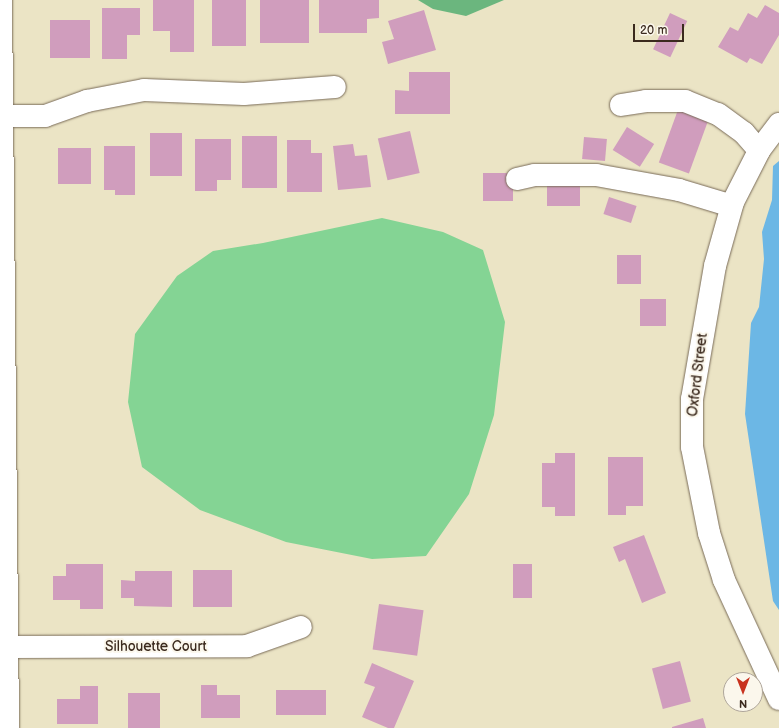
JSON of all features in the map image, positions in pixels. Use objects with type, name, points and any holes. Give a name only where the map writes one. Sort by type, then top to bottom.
[{"type":"street","points":[[1,0],[2,243],[8,728]]},
{"type":"street","points":[[2,116],[45,116],[88,101],[144,90],[244,94],[335,87]]},
{"type":"street","points":[[621,105],[646,101],[685,101],[718,114],[744,133],[759,150]]},
{"type":"street","name":"Oxford Street","points":[[779,124],[759,150],[732,206],[715,266],[692,399],[692,447],[709,533],[724,580],[779,699]]},
{"type":"street","points":[[517,179],[535,175],[596,175],[679,190],[732,206]]},
{"type":"street","name":"Silhouette Court","points":[[8,647],[247,646],[301,627]]},
{"type":"green space","points":[[418,0],[504,0],[466,16],[433,9]]},
{"type":"green space","points":[[382,218],[443,232],[483,250],[505,322],[494,415],[469,494],[426,556],[372,559],[286,542],[200,510],[142,467],[128,402],[135,334],[177,276],[213,251],[263,243]]},
{"type":"water","points":[[779,161],[779,610],[773,601],[745,414],[751,323],[759,307],[764,259],[762,232],[772,200],[773,166]]},
{"type":"building","points":[[153,0],[194,0],[194,52],[170,52],[170,31],[153,31]]},
{"type":"building","points":[[212,0],[246,0],[246,46],[212,46]]},
{"type":"building","points":[[260,0],[309,0],[309,43],[260,43]]},
{"type":"building","points":[[319,0],[379,0],[379,18],[367,19],[367,33],[319,33]]},
{"type":"building","points":[[765,5],[779,13],[779,35],[762,64],[750,58],[747,63],[718,47],[730,27],[738,31],[748,13],[757,18]]},
{"type":"building","points":[[102,8],[140,8],[140,35],[127,35],[127,59],[102,59]]},
{"type":"building","points":[[424,10],[436,50],[388,64],[382,42],[394,39],[388,21]]},
{"type":"building","points":[[670,13],[687,21],[670,57],[653,49]]},
{"type":"building","points":[[50,20],[90,20],[90,58],[50,58]]},
{"type":"building","points":[[409,72],[450,72],[450,114],[395,114],[395,90],[409,91]]},
{"type":"building","points":[[679,107],[709,118],[689,173],[659,162]]},
{"type":"building","points":[[627,127],[654,144],[640,167],[613,150]]},
{"type":"building","points":[[410,131],[420,173],[388,180],[378,138]]},
{"type":"building","points":[[150,133],[182,133],[182,176],[150,176]]},
{"type":"building","points":[[242,136],[277,136],[277,188],[242,188]]},
{"type":"building","points":[[584,137],[607,139],[605,161],[582,159]]},
{"type":"building","points":[[195,139],[231,139],[231,180],[217,180],[217,191],[195,191]]},
{"type":"building","points":[[287,140],[311,140],[311,153],[322,153],[322,192],[287,192]]},
{"type":"building","points":[[353,144],[355,156],[367,155],[371,187],[338,190],[333,146]]},
{"type":"building","points":[[104,146],[135,146],[135,195],[115,195],[115,190],[104,190]]},
{"type":"building","points":[[58,148],[91,148],[91,184],[58,184]]},
{"type":"building","points":[[483,173],[513,173],[513,201],[483,201]]},
{"type":"building","points":[[547,183],[580,183],[580,206],[547,206]]},
{"type":"building","points":[[609,197],[637,206],[631,223],[603,214]]},
{"type":"building","points":[[617,255],[641,255],[641,284],[617,284]]},
{"type":"building","points":[[640,299],[666,299],[666,326],[640,326]]},
{"type":"building","points":[[555,453],[575,453],[575,516],[555,516],[555,507],[542,507],[542,463],[555,463]]},
{"type":"building","points":[[608,457],[643,457],[643,506],[626,506],[626,515],[608,515]]},
{"type":"building","points":[[644,535],[666,593],[642,603],[625,559],[619,562],[613,547]]},
{"type":"building","points":[[66,564],[103,564],[103,609],[80,609],[80,600],[53,600],[53,576],[66,576]]},
{"type":"building","points":[[513,564],[532,564],[532,598],[513,598]]},
{"type":"building","points":[[193,570],[232,570],[232,607],[193,607]]},
{"type":"building","points":[[135,571],[172,571],[172,607],[134,606],[134,598],[121,598],[121,580],[135,581]]},
{"type":"building","points":[[379,604],[424,610],[417,656],[373,650]]},
{"type":"building","points":[[680,661],[691,702],[663,709],[652,669]]},
{"type":"building","points":[[372,663],[414,681],[394,728],[388,728],[362,717],[375,687],[364,683]]},
{"type":"building","points":[[201,685],[217,685],[217,695],[240,695],[240,718],[201,718]]},
{"type":"building","points":[[80,686],[98,686],[98,724],[57,724],[57,699],[80,699]]},
{"type":"building","points":[[276,690],[326,690],[326,715],[276,715]]},
{"type":"building","points":[[128,693],[160,693],[160,728],[128,728]]},
{"type":"building","points":[[703,718],[706,728],[672,728],[672,727]]}]
